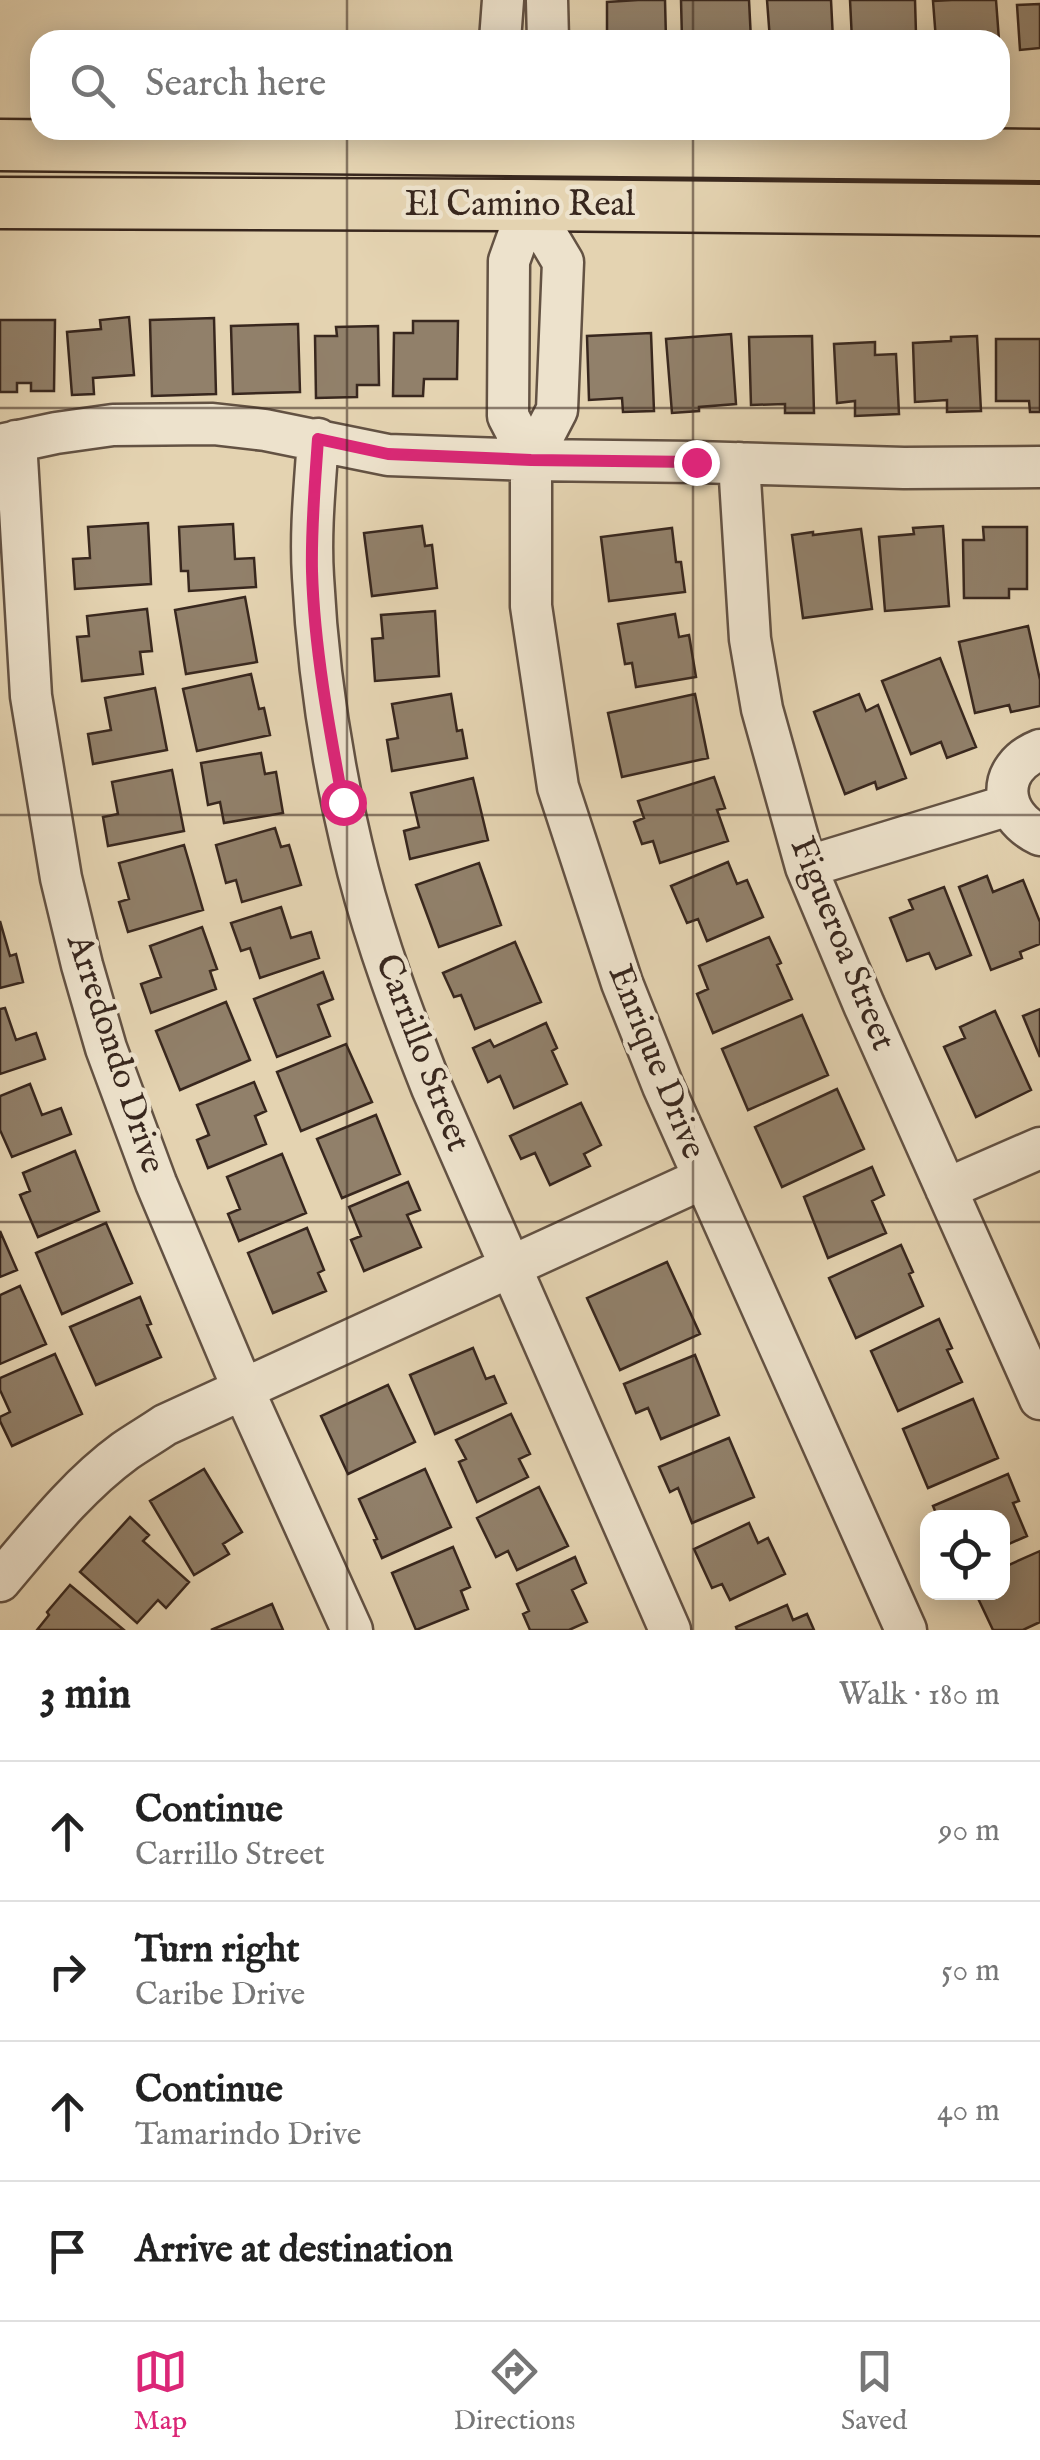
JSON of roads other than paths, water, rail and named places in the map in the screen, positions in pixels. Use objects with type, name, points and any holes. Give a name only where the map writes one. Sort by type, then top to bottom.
[{"type":"main road","name":"El Camino Real","points":[[0,145],[292,140]]},
{"type":"main road","points":[[525,140],[529,205]]},
{"type":"main road","name":"El Camino Real","points":[[633,140],[1040,155]]},
{"type":"main road","name":"El Camino Real","points":[[0,203],[1040,210]]},
{"type":"street","points":[[501,30],[504,0]]},
{"type":"street","points":[[547,0],[548,30]]},
{"type":"street","name":"Enrique Drive","points":[[529,205],[564,262],[558,410],[531,460]]},
{"type":"street","name":"Enrique Drive","points":[[529,205],[509,261],[508,416],[531,460],[531,606],[558,787],[622,983],[752,1288],[906,1630]]},
{"type":"street","points":[[8,443],[114,426],[213,424],[388,454],[904,468],[1040,467]]},
{"type":"street","name":"Carrillo Street","points":[[318,439],[312,576],[330,733],[358,872],[403,1014],[432,1088],[670,1630]]},
{"type":"street","name":"Arredondo Drive","points":[[8,443],[31,696],[61,878],[106,1048],[243,1389],[352,1630]]},
{"type":"street","name":"Figueroa Street","points":[[739,463],[750,638],[762,709],[806,868],[1040,1399]]},
{"type":"street","points":[[1040,750],[1016,766],[1007,791],[1016,818],[1040,835]]},
{"type":"street","points":[[806,868],[1009,805]]},
{"type":"street","points":[[946,1189],[1040,1148]]},
{"type":"street","points":[[0,1580],[14,1536],[71,1500],[124,1452],[165,1426],[704,1178]]}]
